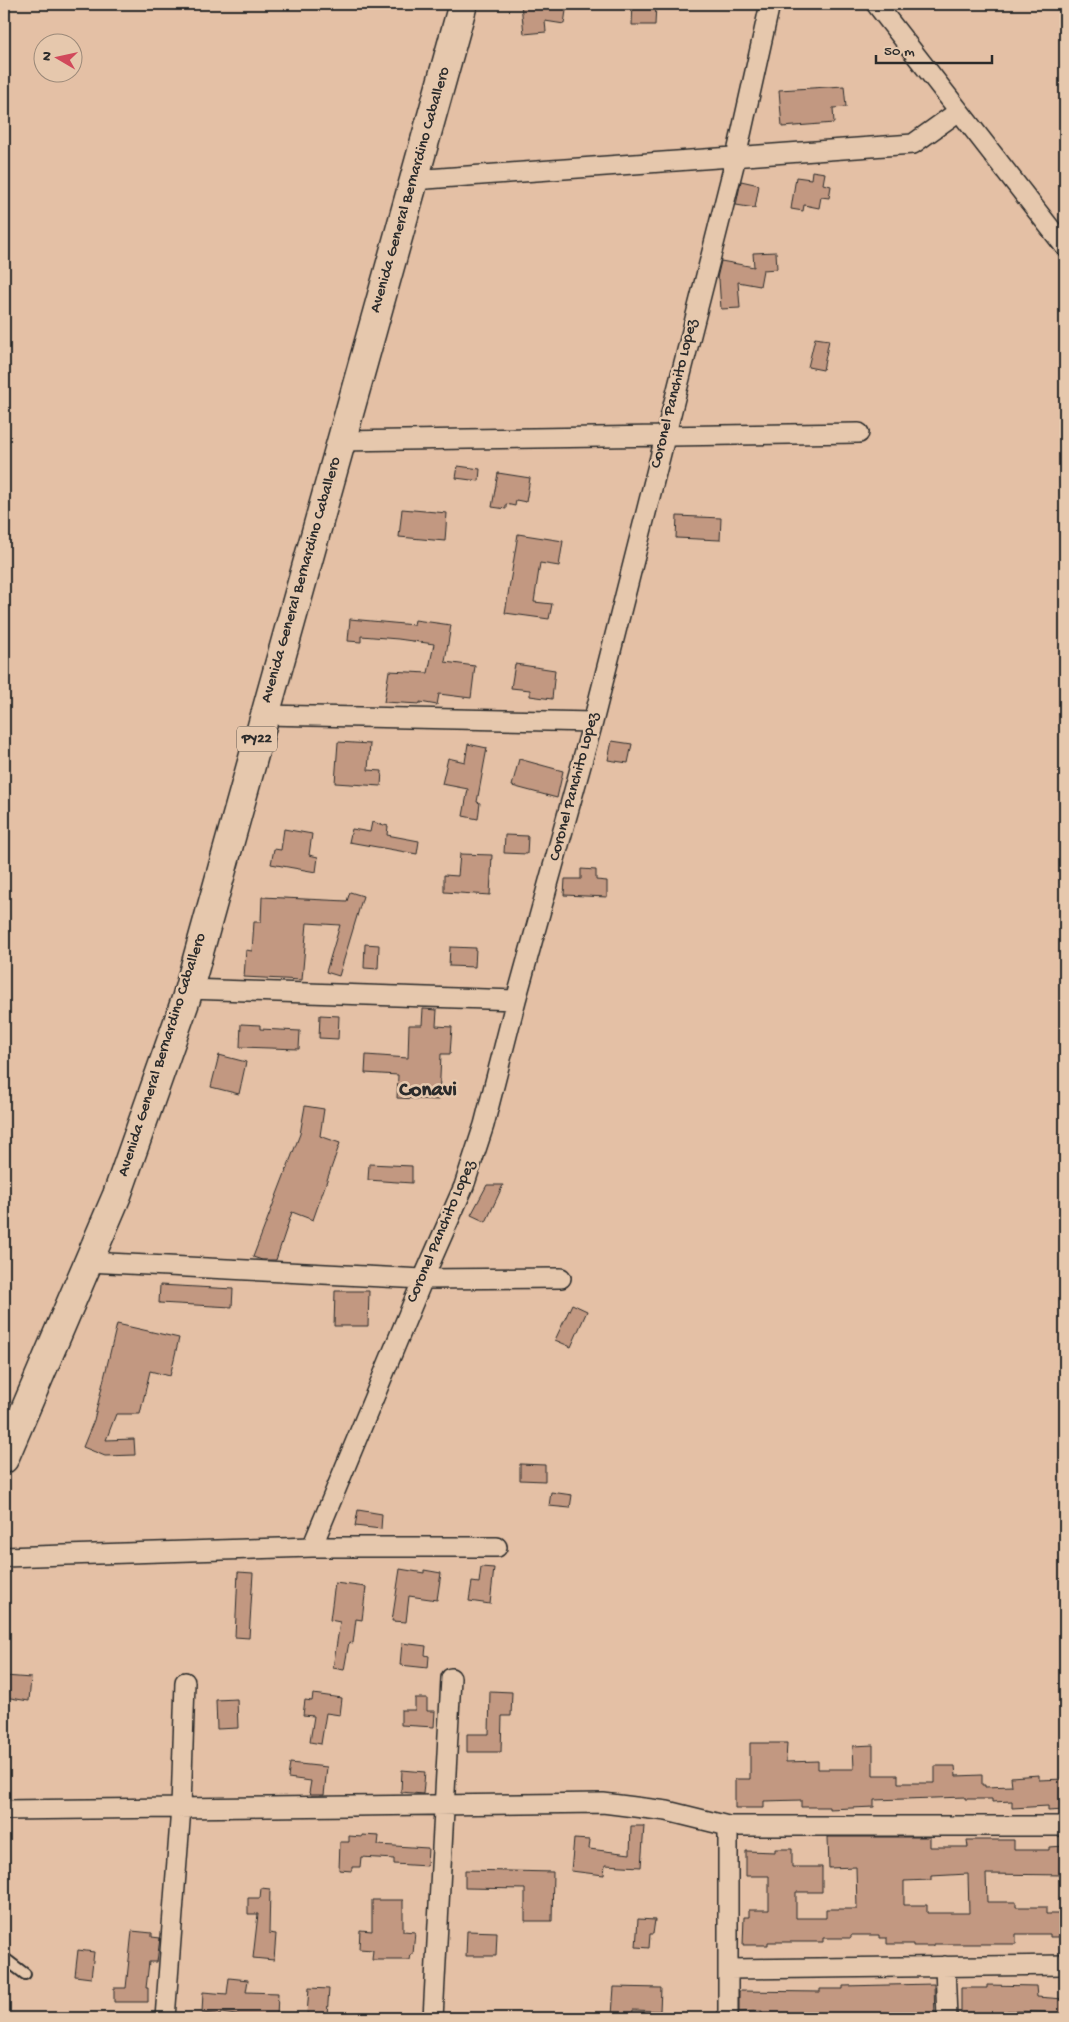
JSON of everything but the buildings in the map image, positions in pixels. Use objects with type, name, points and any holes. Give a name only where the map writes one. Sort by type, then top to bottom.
[{"type":"highway","name":"Avenida General Bernardino Caballero","points":[[4,1458],[117,1195],[188,989],[463,4]]},
{"type":"street","name":"Coronel Panchito Lopez","points":[[312,1547],[422,1279],[464,1186],[484,1125],[516,1000],[593,722],[736,157],[770,4]]},
{"type":"street","points":[[876,4],[1065,247]]},
{"type":"street","points":[[413,180],[913,144],[959,110]]},
{"type":"street","points":[[341,441],[859,433]]},
{"type":"street","points":[[264,715],[593,722]]},
{"type":"street","points":[[188,989],[516,1000]]},
{"type":"street","points":[[88,1262],[422,1279],[560,1278]]},
{"type":"street","points":[[4,1557],[312,1547],[497,1547]]},
{"type":"street","points":[[433,2018],[451,1678]]},
{"type":"street","points":[[165,2018],[182,1808],[185,1682]]},
{"type":"street","points":[[4,1810],[602,1803],[667,1811],[728,1826],[1065,1826]]},
{"type":"street","points":[[728,1826],[728,2018]]},
{"type":"street","points":[[729,1968],[1065,1965]]},
{"type":"street","points":[[945,1966],[948,2018]]},
{"type":"lane","points":[[4,1958],[25,1974]]},
{"type":"district","name":"Conavi","points":[[428,1091]]}]
